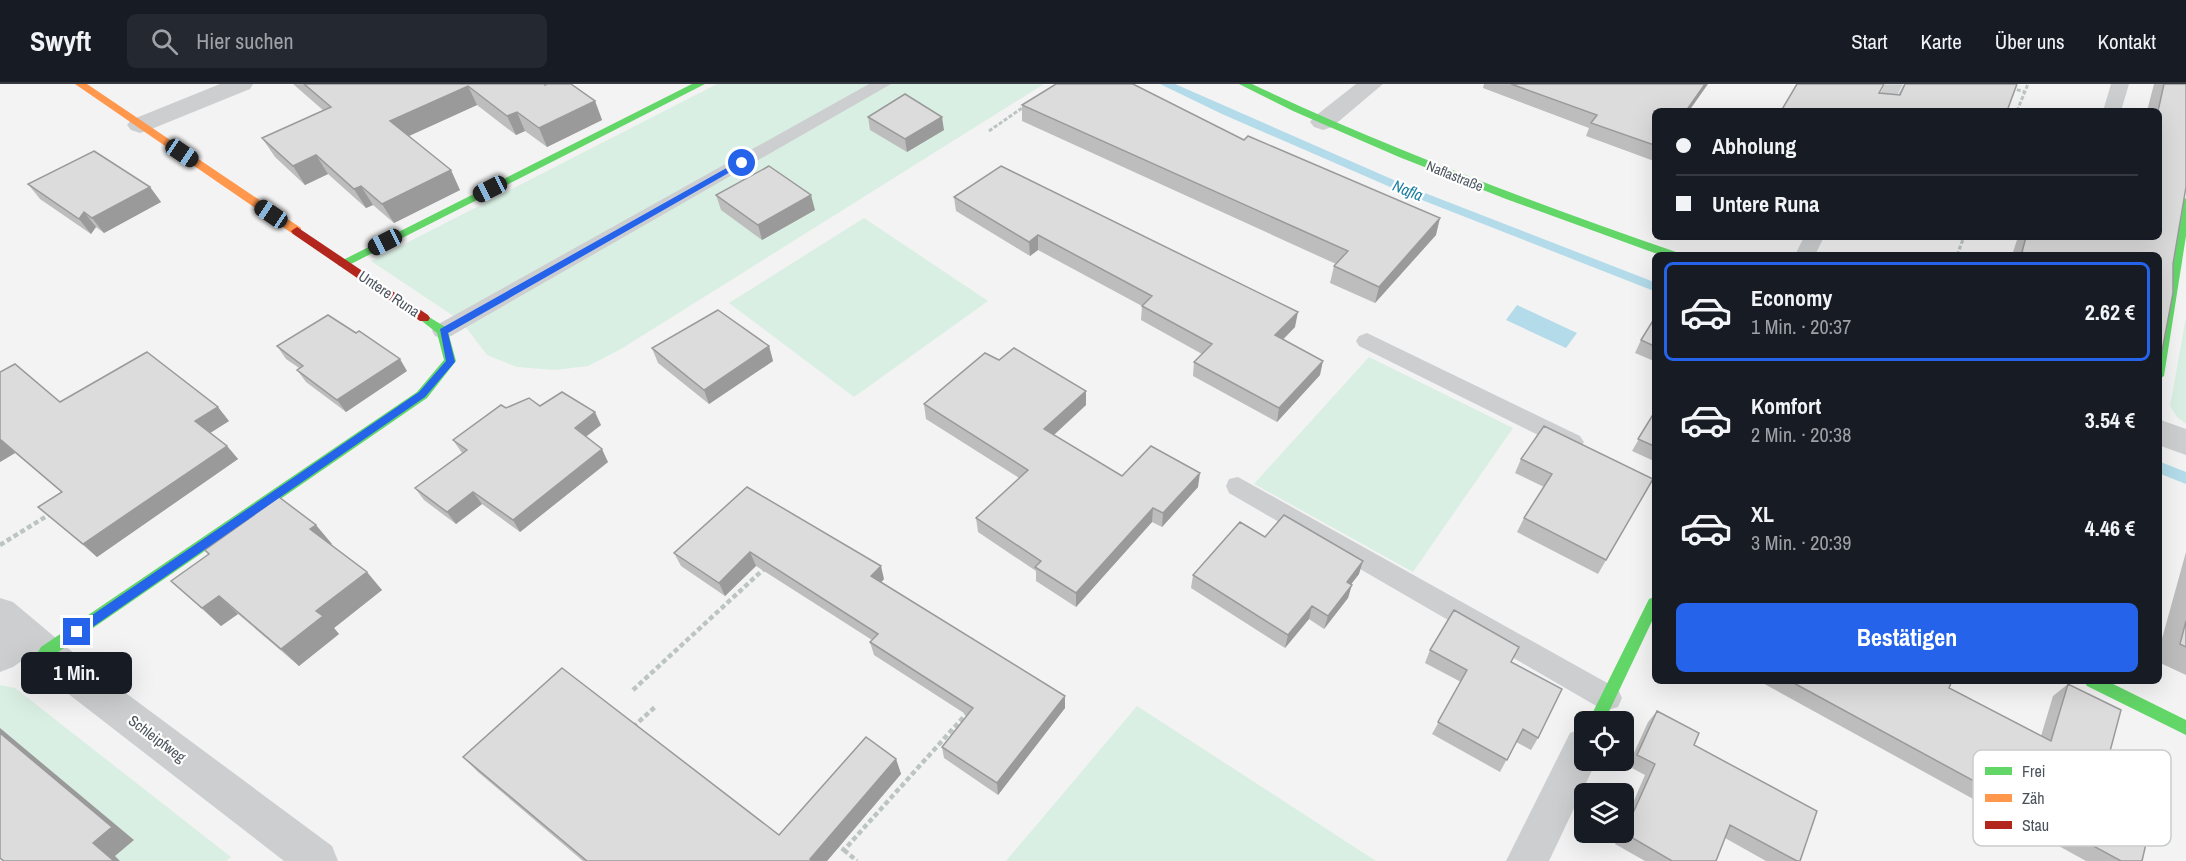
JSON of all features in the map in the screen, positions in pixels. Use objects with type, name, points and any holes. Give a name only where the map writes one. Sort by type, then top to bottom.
[{"type":"street","name":"Untere Runa","points":[[80,84],[443,332]]},
{"type":"street","points":[[140,125],[241,84]]},
{"type":"street","name":"Untere Runa","points":[[343,263],[700,84]]},
{"type":"street","name":"Naflastraße","points":[[1244,84],[1323,122],[1544,212],[1663,252]]},
{"type":"street","points":[[1323,122],[1371,84]]},
{"type":"street","points":[[2162,351],[2186,201]]},
{"type":"street","points":[[18,640],[422,394],[450,362],[443,332]]},
{"type":"street","points":[[2162,433],[2186,442]]},
{"type":"street","points":[[1602,711],[1652,607]]},
{"type":"street","name":"Schleipfweg","points":[[18,640],[317,861]]},
{"type":"street","points":[[2098,684],[2186,728]]},
{"type":"street","points":[[1527,861],[1574,766]]},
{"type":"lane","points":[[443,332],[882,84]]},
{"type":"lane","points":[[1882,108],[1894,84]]},
{"type":"lane","points":[[2113,108],[2120,84]]},
{"type":"lane","points":[[1367,341],[1591,451]]},
{"type":"lane","points":[[1238,486],[1608,698]]},
{"type":"path","points":[[2018,108],[2028,84]]},
{"type":"path","points":[[2011,88],[2025,92]]},
{"type":"path","points":[[989,131],[1031,102]]},
{"type":"path","points":[[0,546],[55,510]]},
{"type":"path","points":[[633,690],[769,565]]},
{"type":"path","points":[[631,729],[655,707]]},
{"type":"path","points":[[844,850],[970,709]]},
{"type":"path","points":[[830,840],[857,861]]},
{"type":"green space","points":[[717,84],[1044,84],[621,349],[588,366],[555,370],[517,367],[487,355],[461,321],[371,261]]},
{"type":"green space","points":[[864,218],[988,301],[854,397],[729,303]]},
{"type":"green space","points":[[2186,317],[2186,424],[2177,417],[2170,406]]},
{"type":"green space","points":[[1369,357],[1513,428],[1413,572],[1254,484]]},
{"type":"green space","points":[[0,685],[15,688],[231,857],[226,861],[0,861]]},
{"type":"green space","points":[[1137,706],[1376,861],[1006,861]]},
{"type":"water","points":[[1517,305],[1577,333],[1566,348],[1506,320]]},
{"type":"building","points":[[304,84],[571,84],[595,101],[539,128],[517,112],[507,116],[468,86],[390,121],[451,170],[382,204],[361,186],[354,189],[316,155],[293,166],[262,138],[331,107]]},
{"type":"building","points":[[1056,84],[1133,84],[1244,140],[1248,136],[1440,218],[1379,287],[1334,266],[1348,251],[1022,105]]},
{"type":"building","points":[[1511,84],[1705,84],[1688,108],[1652,108],[1652,144],[1591,123],[1597,115]]},
{"type":"building","points":[[1797,84],[1884,84],[1879,93],[1900,95],[1905,84],[2017,84],[2008,108],[1783,108]]},
{"type":"building","points":[[2164,84],[2186,84],[2186,187],[2173,264],[2173,293],[2162,351],[2162,252],[2022,252],[2025,240],[2162,240],[2162,108],[2159,108]]},
{"type":"building","points":[[905,94],[942,117],[905,139],[868,117]]},
{"type":"building","points":[[94,151],[150,187],[92,218],[84,212],[79,219],[28,184]]},
{"type":"building","points":[[769,166],[811,195],[758,225],[716,195]]},
{"type":"building","points":[[1001,166],[1298,312],[1275,335],[1323,361],[1279,408],[1194,362],[1212,344],[1142,306],[1152,296],[1038,235],[1029,242],[954,197]]},
{"type":"building","points":[[718,310],[769,346],[704,390],[652,348]]},
{"type":"building","points":[[328,315],[356,333],[359,331],[400,359],[337,400],[297,370],[303,366],[277,346]]},
{"type":"building","points":[[1652,322],[1652,345],[1641,340]]},
{"type":"building","points":[[1014,348],[1086,391],[1044,429],[1122,476],[1151,446],[1200,473],[1163,513],[1153,508],[1076,593],[1035,567],[1041,561],[976,518],[1028,470],[924,404],[985,353],[999,360]]},
{"type":"building","points":[[147,352],[218,407],[195,421],[227,446],[83,544],[38,507],[62,492],[0,440],[0,372],[15,364],[60,402]]},
{"type":"building","points":[[562,392],[595,412],[575,428],[602,449],[513,520],[473,492],[447,512],[415,488],[467,450],[453,440],[501,405],[506,408],[529,398],[540,406]]},
{"type":"building","points":[[1652,416],[1652,445],[1638,439]]},
{"type":"building","points":[[1544,426],[1652,479],[1652,481],[1606,560],[1524,518],[1552,474],[1521,459]]},
{"type":"building","points":[[747,487],[881,566],[871,576],[1065,696],[997,783],[942,747],[973,708],[870,642],[878,634],[750,552],[719,583],[674,553]]},
{"type":"building","points":[[279,497],[316,525],[310,529],[367,572],[316,611],[323,616],[281,649],[219,596],[202,608],[171,581],[209,554],[205,550]]},
{"type":"building","points":[[1284,515],[1363,561],[1347,582],[1352,585],[1328,616],[1312,606],[1288,635],[1193,575],[1240,522],[1265,537]]},
{"type":"building","points":[[1454,610],[1519,647],[1511,662],[1562,689],[1538,738],[1523,729],[1507,760],[1438,722],[1467,670],[1430,650]]},
{"type":"building","points":[[2186,621],[2186,647],[2180,644]]},
{"type":"building","points":[[562,668],[779,835],[866,737],[896,759],[810,859],[814,861],[587,861],[463,757]]},
{"type":"building","points":[[1796,684],[1951,684],[1949,688],[2051,741],[2068,684],[2121,710],[2110,750],[1973,750],[1973,781]]},
{"type":"building","points":[[1657,711],[1699,733],[1694,745],[1817,811],[1800,861],[1730,825],[1716,861],[1672,861],[1634,839],[1634,811],[1655,764],[1637,755]]},
{"type":"building","points":[[0,733],[112,827],[93,843],[114,861],[4,861],[0,858]]},
{"type":"building","points":[[2093,846],[2145,846],[2142,861],[2121,861]]},
{"type":"waterway","name":"Nafla","points":[[1166,84],[1408,190],[1652,286]]},
{"type":"waterway","name":"Nafla","points":[[2162,469],[2186,478]]},
{"type":"traffic: fast","points":[[343,263],[700,84]]},
{"type":"traffic: fast","points":[[1244,84],[1296,109],[1456,176],[1663,252]]},
{"type":"traffic: fast","points":[[2162,351],[2186,201]]},
{"type":"traffic: fast","points":[[46,652],[422,395],[450,361],[443,331],[424,318]]},
{"type":"traffic: fast","points":[[1601,711],[1652,607]]},
{"type":"traffic: fast","points":[[2098,684],[2186,728]]},
{"type":"traffic: slow","points":[[80,84],[297,231]]},
{"type":"traffic: jam","points":[[297,231],[424,318]]},
{"type":"route","points":[[77,632],[422,394],[450,362],[443,332],[742,163]]}]
